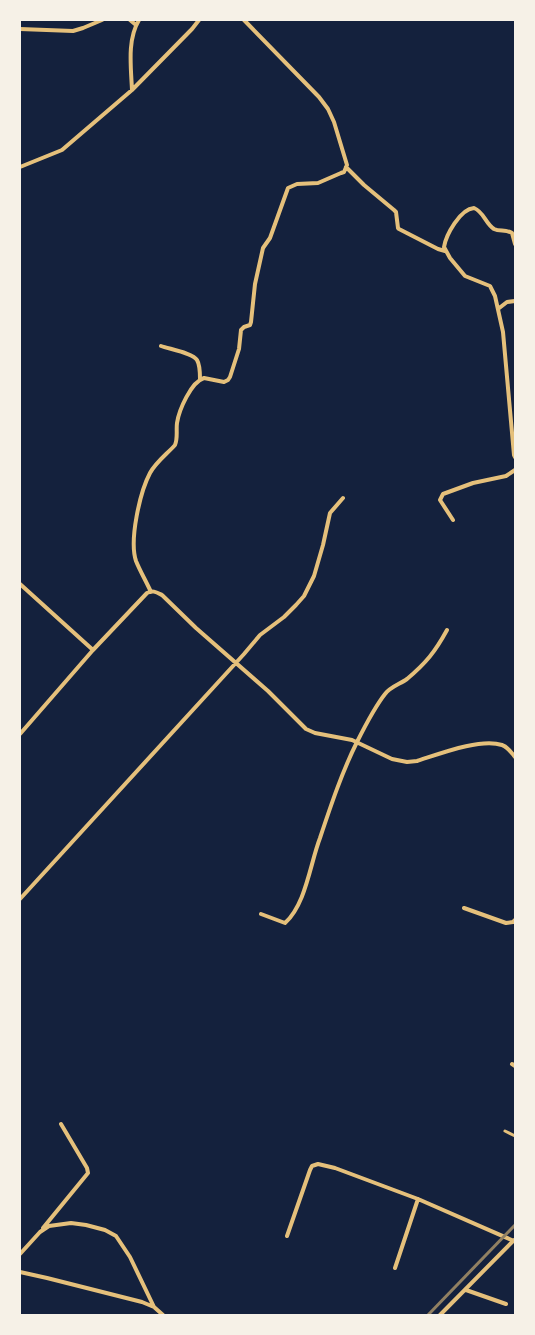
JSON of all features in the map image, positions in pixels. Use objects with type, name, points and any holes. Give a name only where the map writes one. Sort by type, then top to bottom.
[{"type":"street","points":[[20,29],[73,31],[102,20]]},
{"type":"street","points":[[130,20],[136,25]]},
{"type":"street","points":[[132,90],[132,39],[133,32],[139,20]]},
{"type":"street","points":[[20,167],[62,150],[132,90],[199,20]]},
{"type":"street","points":[[151,592],[136,560],[134,549],[138,511],[145,486],[151,472],[175,445],[177,439],[177,424],[181,406],[197,381],[200,379],[208,378],[224,382],[230,377],[239,349],[241,330],[250,325],[251,322],[255,284],[263,248],[270,238],[288,188],[294,185],[318,183],[342,173],[347,165],[334,122],[328,109],[319,97],[244,20]]},
{"type":"street","points":[[346,167],[364,185],[396,212],[399,229],[438,249],[445,251]]},
{"type":"street","points":[[515,244],[512,233],[507,230],[499,231],[492,228],[480,212],[474,208],[471,208],[452,226],[444,244],[445,251],[458,269],[465,276],[490,286],[495,296],[503,332],[515,457]]},
{"type":"street","points":[[498,309],[507,302],[515,301]]},
{"type":"street","points":[[161,346],[191,354],[197,358],[200,367],[200,379]]},
{"type":"street","points":[[453,520],[440,500],[443,494],[473,483],[506,476],[515,470]]},
{"type":"street","points":[[20,899],[236,663],[255,640],[284,617],[304,596],[314,576],[330,513],[343,498]]},
{"type":"street","points":[[20,584],[93,650]]},
{"type":"street","points":[[20,734],[93,650],[147,593],[156,592],[162,595],[268,691],[306,729],[315,733],[357,742],[384,756],[407,762],[481,744],[501,744],[510,749],[515,757]]},
{"type":"street","points":[[261,914],[285,923],[291,918],[302,896],[319,838],[357,742],[386,693],[406,680],[428,660],[437,649],[447,630]]},
{"type":"street","points":[[464,908],[506,923],[515,920]]},
{"type":"street","points":[[20,1254],[88,1173],[87,1168],[61,1124]]},
{"type":"street","points":[[287,1236],[310,1170],[315,1164],[321,1164],[418,1199],[514,1240],[440,1315]]},
{"type":"street","points":[[395,1268],[418,1199]]},
{"type":"street","points":[[40,1232],[49,1226],[71,1223],[96,1226],[116,1236],[137,1271],[154,1307]]},
{"type":"street","points":[[20,1272],[142,1302],[154,1307],[163,1315]]},
{"type":"street","points":[[466,1290],[506,1304]]},
{"type":"lane","points":[[505,1131],[515,1136]]},
{"type":"railway","points":[[428,1315],[515,1225]]}]
